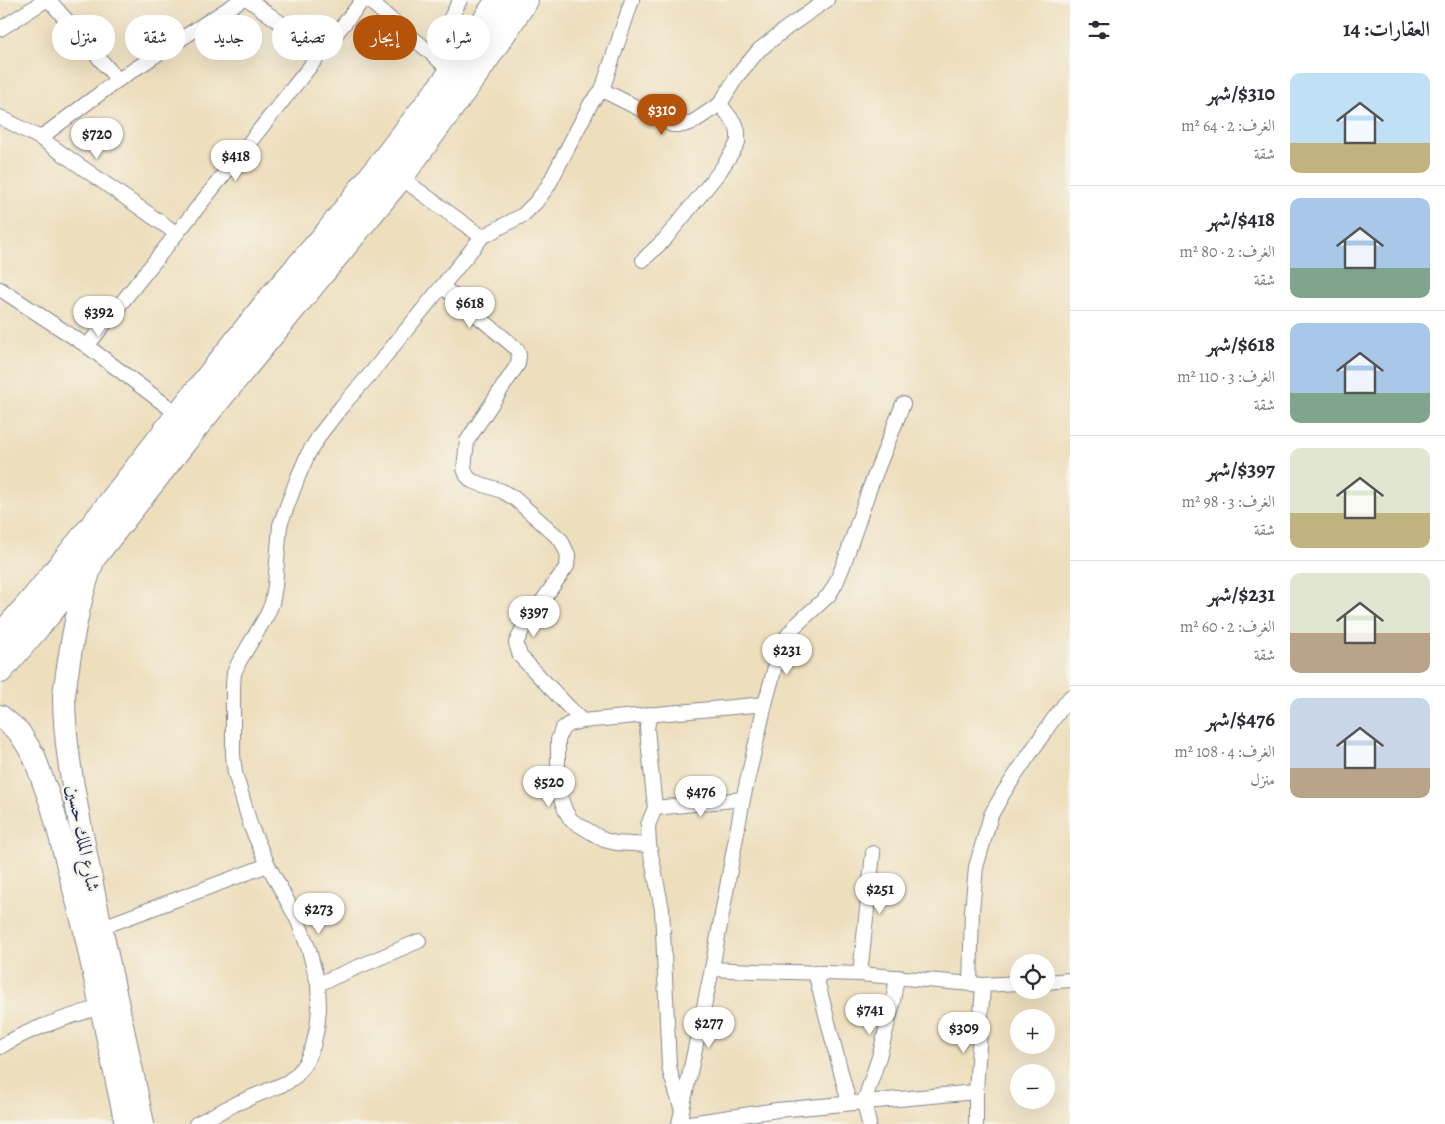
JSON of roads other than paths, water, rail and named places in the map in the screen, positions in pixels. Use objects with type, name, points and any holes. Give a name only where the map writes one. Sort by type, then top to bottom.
[{"type":"highway","points":[[0,670],[97,552],[270,300],[329,232],[452,73],[498,0]]},
{"type":"highway","points":[[0,638],[88,532],[400,177],[480,67],[525,0]]},
{"type":"main road","name":"شارع الملك حسين","points":[[97,552],[76,618],[64,695],[64,708],[72,775],[100,928],[105,1002],[126,1124]]},
{"type":"main road","name":"شارع الملك حسين","points":[[0,716],[19,732],[34,756],[52,806],[105,1002],[143,1124]]},
{"type":"main road","points":[[42,778],[49,770],[57,768],[72,775]]},
{"type":"street","points":[[0,29],[47,0],[118,80]]},
{"type":"street","points":[[40,138],[118,80],[241,0]]},
{"type":"street","points":[[248,0],[272,17]]},
{"type":"street","points":[[343,26],[363,0]]},
{"type":"street","points":[[368,0],[427,50]]},
{"type":"street","points":[[452,15],[460,0]]},
{"type":"street","points":[[196,1124],[235,1104],[286,1083],[297,1075],[306,1062],[313,1046],[317,1028],[319,1009],[318,984],[309,950],[298,922],[268,865],[251,827],[235,773],[233,755],[234,673],[272,603],[280,525],[308,454],[321,433],[342,406],[443,287],[482,237],[523,215],[548,186],[591,103],[602,90],[632,0]]},
{"type":"street","points":[[602,90],[672,125],[694,122],[720,104],[737,76],[759,50],[827,0]]},
{"type":"street","points":[[87,346],[316,60]]},
{"type":"street","points":[[438,60],[452,73]]},
{"type":"street","points":[[643,260],[665,239],[734,151],[738,142],[736,125],[720,104]]},
{"type":"street","points":[[0,117],[40,138],[176,233]]},
{"type":"street","points":[[400,177],[482,237]]},
{"type":"street","points":[[443,287],[517,349],[520,356],[518,364],[467,441],[464,469],[467,476],[472,480],[502,491],[514,498],[561,540],[568,555],[566,566],[523,628],[516,643],[520,656],[582,720]]},
{"type":"street","points":[[0,289],[87,346],[187,421]]},
{"type":"street","points":[[681,1119],[712,969],[743,799],[764,704],[778,656],[784,640],[794,626],[829,595],[836,583],[869,490],[903,404]]},
{"type":"street","points":[[976,1124],[976,984],[972,910],[976,867],[991,815],[1052,720],[1070,697]]},
{"type":"street","points":[[649,845],[616,843],[604,840],[571,820],[561,799],[558,773],[558,740],[562,730],[569,724],[582,720],[764,704]]},
{"type":"street","points":[[650,714],[647,728],[655,808],[648,825],[649,845],[662,908],[670,1066],[681,1119]]},
{"type":"street","points":[[655,808],[743,799]]},
{"type":"street","points":[[860,974],[873,853]]},
{"type":"street","points":[[100,928],[268,865]]},
{"type":"street","points":[[318,984],[419,941]]},
{"type":"street","points":[[712,969],[860,974],[976,984],[1010,983]]},
{"type":"street","points":[[814,972],[849,1103]]},
{"type":"street","points":[[869,1124],[864,1102],[881,1049],[898,977]]},
{"type":"street","points":[[1055,981],[1070,980]]},
{"type":"street","points":[[0,1047],[15,1038],[105,1002]]},
{"type":"street","points":[[681,1119],[976,1092]]}]
